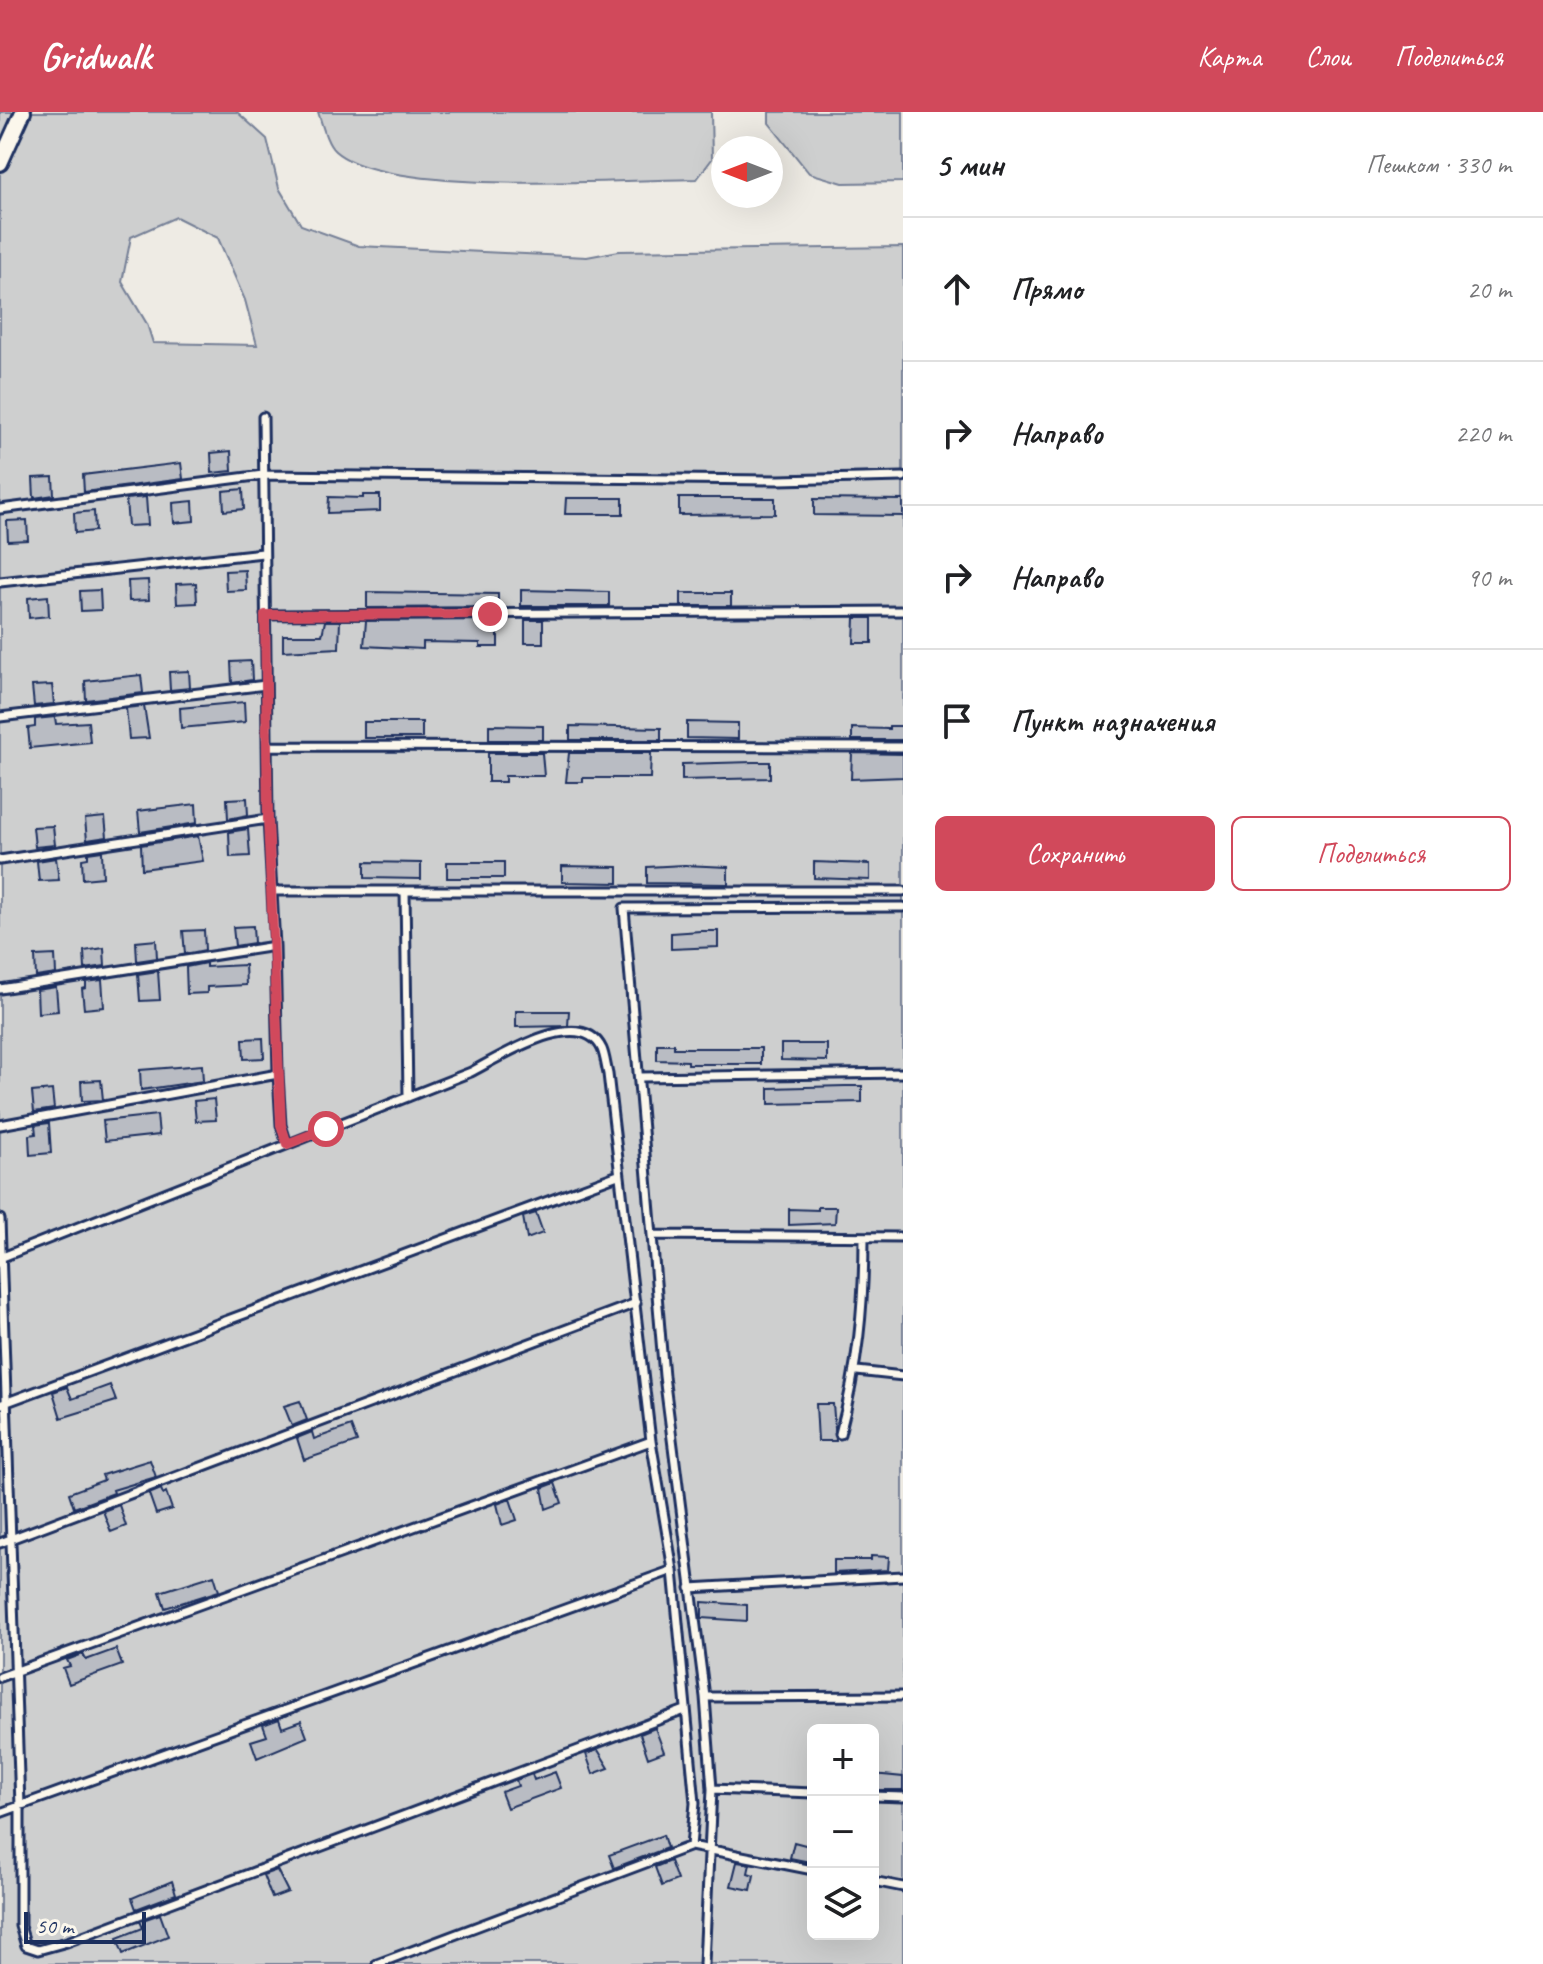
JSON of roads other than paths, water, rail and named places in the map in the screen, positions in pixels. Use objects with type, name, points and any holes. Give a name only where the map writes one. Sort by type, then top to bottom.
[{"type":"street","points":[[0,163],[23,112]]},
{"type":"lane","points":[[263,417],[268,819],[278,1074],[281,1125],[287,1144]]},
{"type":"lane","points":[[0,509],[263,475],[779,480],[903,477]]},
{"type":"lane","points":[[0,582],[263,553]]},
{"type":"lane","points":[[265,615],[903,611]]},
{"type":"lane","points":[[0,717],[266,685]]},
{"type":"lane","points":[[267,746],[903,747]]},
{"type":"lane","points":[[0,860],[268,819]]},
{"type":"lane","points":[[272,891],[903,891]]},
{"type":"lane","points":[[405,891],[408,1097]]},
{"type":"lane","points":[[704,1964],[712,1789],[705,1697],[664,1376],[641,1077],[624,908],[903,907]]},
{"type":"lane","points":[[0,989],[275,946]]},
{"type":"lane","points":[[1,1258],[471,1072],[540,1036],[565,1032],[587,1034],[601,1047],[608,1074],[651,1441],[673,1570],[695,1803],[691,1846]]},
{"type":"lane","points":[[641,1077],[903,1073]]},
{"type":"lane","points":[[0,1125],[278,1074]]},
{"type":"lane","points":[[2,1404],[618,1175]]},
{"type":"lane","points":[[0,1219],[2,1404],[20,1806],[20,1926],[26,1946],[38,1950],[298,1858],[685,1710]]},
{"type":"lane","points":[[653,1235],[903,1237]]},
{"type":"lane","points":[[840,1434],[857,1371],[864,1298],[864,1237]]},
{"type":"lane","points":[[0,1543],[636,1303]]},
{"type":"lane","points":[[857,1371],[903,1376]]},
{"type":"lane","points":[[0,1677],[651,1441]]},
{"type":"lane","points":[[0,1813],[673,1570]]},
{"type":"lane","points":[[690,1588],[903,1576]]},
{"type":"lane","points":[[705,1697],[903,1696]]},
{"type":"lane","points":[[712,1789],[807,1793]]},
{"type":"lane","points":[[879,1796],[903,1797]]},
{"type":"lane","points":[[377,1964],[691,1846],[807,1869]]},
{"type":"lane","points":[[879,1882],[903,1887]]}]
